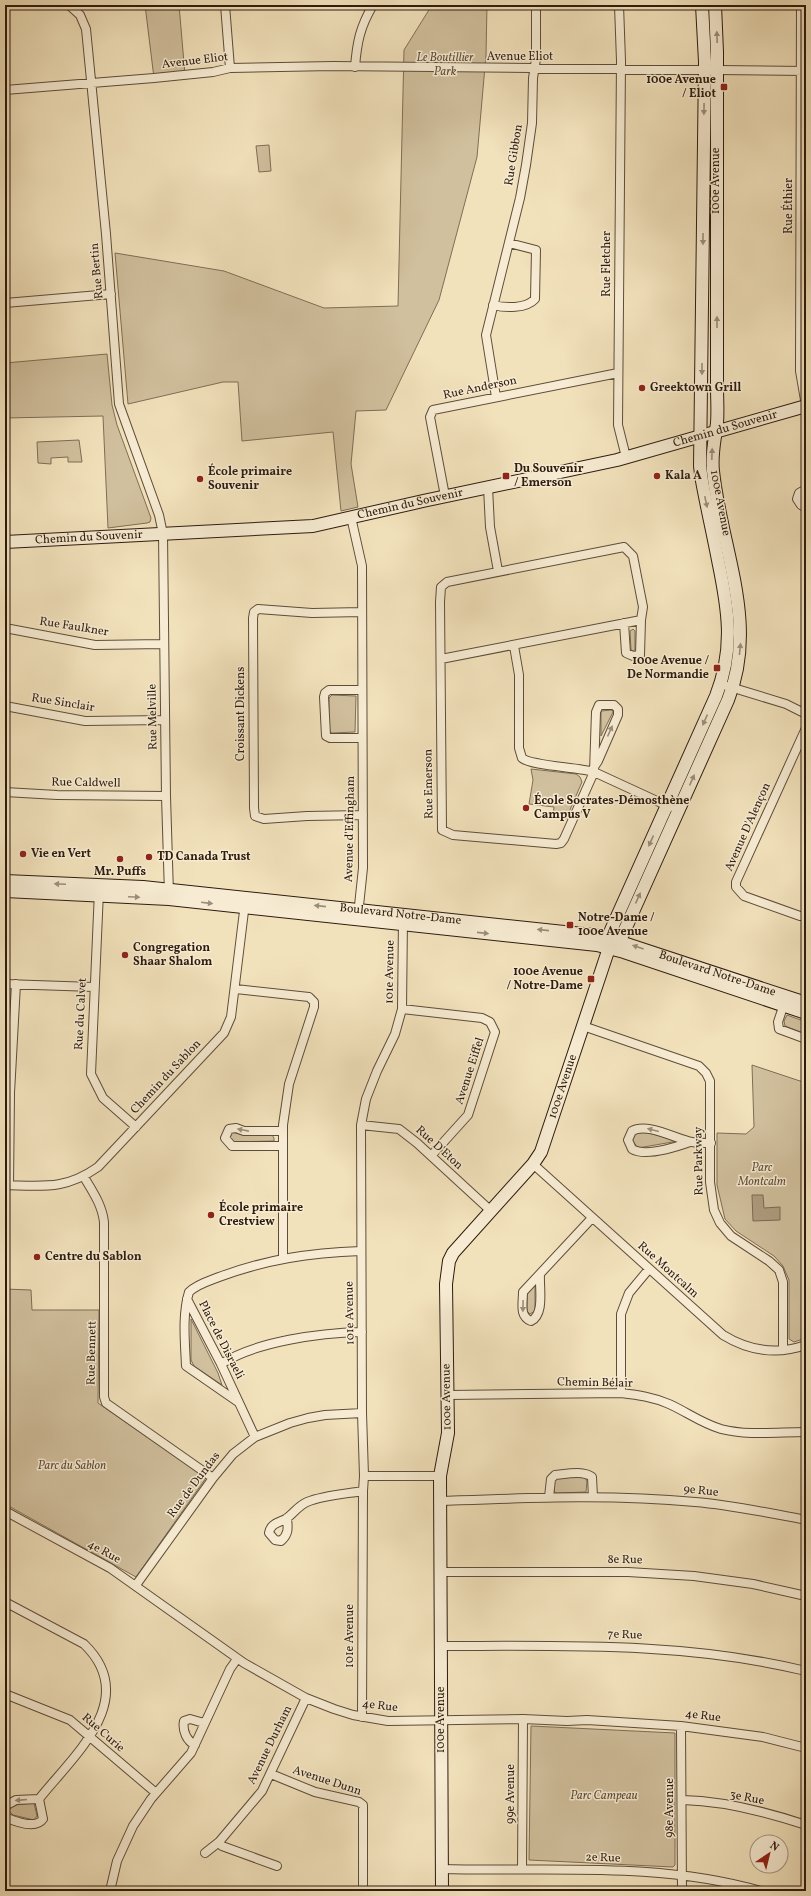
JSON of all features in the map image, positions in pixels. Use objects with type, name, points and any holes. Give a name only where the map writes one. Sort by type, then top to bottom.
[{"type":"street","name":"Rue Bertin","points":[[69,5],[80,15],[84,25],[91,82],[111,294],[120,410],[159,515],[163,534]]},
{"type":"street","points":[[225,5],[230,68]]},
{"type":"street","points":[[354,67],[359,34],[363,22],[373,5]]},
{"type":"street","name":"Rue Gibbon","points":[[496,397],[486,335],[509,243],[526,165],[532,123],[536,5]]},
{"type":"street","name":"Rue Fletcher","points":[[619,5],[618,425],[626,457]]},
{"type":"street","name":"100e Avenue","points":[[442,1891],[440,1646],[442,1572],[440,1476],[448,1433],[446,1284],[449,1261],[453,1252],[533,1164],[541,1152],[612,942],[612,927],[672,808],[726,686],[740,648],[740,614],[712,470],[717,386],[711,70],[702,5]]},
{"type":"street","name":"100e Avenue","points":[[714,5],[701,436],[702,481],[728,613],[726,686]]},
{"type":"street","name":"Rue Éthier","points":[[801,5],[804,71],[803,298],[800,376],[806,406]]},
{"type":"street","name":"Avenue Eliot","points":[[5,90],[91,82],[160,78],[213,72],[230,68],[354,67],[804,71]]},
{"type":"street","points":[[493,305],[504,307],[530,303],[535,299],[536,250],[509,243]]},
{"type":"street","points":[[5,303],[111,294]]},
{"type":"street","name":"Rue Anderson","points":[[445,496],[432,430],[431,413],[435,410],[618,373]]},
{"type":"street","name":"Chemin du Souvenir","points":[[5,542],[307,527],[626,457],[806,406]]},
{"type":"street","points":[[488,487],[490,527],[498,571]]},
{"type":"street","points":[[806,489],[799,493],[797,499],[801,505],[806,508]]},
{"type":"street","name":"Avenue d'Effingham","points":[[351,517],[362,562],[363,868],[358,915]]},
{"type":"street","name":"Rue Melville","points":[[163,534],[163,644],[169,895]]},
{"type":"street","name":"Rue Emerson","points":[[594,769],[561,843],[556,844],[453,835],[442,830],[441,587],[447,582],[624,547],[633,556],[643,607],[640,655],[633,656],[626,653],[624,623]]},
{"type":"street","name":"Croissant Dickens","points":[[362,612],[305,612],[258,609],[253,616],[253,658],[255,816],[264,819],[307,816],[363,815]]},
{"type":"street","points":[[441,659],[514,646],[641,620]]},
{"type":"street","name":"Rue Faulkner","points":[[5,628],[95,645],[163,644]]},
{"type":"street","points":[[514,646],[519,675],[520,756],[531,763],[594,769],[672,808]]},
{"type":"street","points":[[726,686],[786,704],[806,714]]},
{"type":"street","points":[[362,690],[329,690],[325,693],[324,697],[326,736],[330,738],[362,738]]},
{"type":"street","points":[[599,705],[614,705],[618,709],[618,715],[594,769],[593,760],[596,736],[596,709],[599,705]]},
{"type":"street","name":"Rue Sinclair","points":[[5,706],[85,721],[165,720]]},
{"type":"street","name":"Avenue D'Alençon","points":[[806,728],[736,882],[736,887],[744,896],[800,916],[806,916]]},
{"type":"street","name":"Rue Caldwell","points":[[5,792],[57,795],[166,796]]},
{"type":"street","name":"Boulevard Notre-Dame","points":[[5,881],[99,891],[169,895],[612,942],[785,1001],[806,1014]]},
{"type":"street","name":"Boulevard Notre-Dame","points":[[5,891],[99,891]]},
{"type":"street","name":"Rue du Calvet","points":[[99,891],[91,1074],[103,1098],[136,1127]]},
{"type":"street","name":"Chemin du Sablon","points":[[7,1185],[61,1185],[84,1177],[98,1167],[224,1033],[231,1017],[236,989],[245,903]]},
{"type":"street","name":"101e Avenue","points":[[362,1717],[362,1491],[364,1476],[361,1251],[362,1125],[366,1099],[377,1071],[395,1034],[402,1008],[403,920]]},
{"type":"street","points":[[5,984],[94,988]]},
{"type":"street","points":[[7,1185],[16,984]]},
{"type":"street","points":[[236,989],[309,998],[314,1002],[314,1007],[305,1038],[289,1084],[282,1131],[283,1258]]},
{"type":"street","name":"Boulevard Notre-Dame","points":[[785,1001],[806,1003]]},
{"type":"street","name":"Boulevard Notre-Dame","points":[[785,1001],[778,1022],[779,1029],[806,1039]]},
{"type":"street","name":"Avenue Eiffel","points":[[402,1008],[482,1018],[490,1022],[495,1032],[468,1115],[430,1156]]},
{"type":"street","name":"Rue Parkway","points":[[583,1026],[699,1066],[706,1073],[710,1081],[711,1197],[714,1210],[720,1223],[730,1236],[779,1270],[783,1282],[783,1350]]},
{"type":"street","name":"Rue D'Eton","points":[[362,1125],[399,1129],[491,1211]]},
{"type":"street","points":[[690,1142],[679,1137],[641,1127],[632,1131],[628,1140],[632,1148],[640,1153],[676,1147],[690,1142],[711,1142]]},
{"type":"street","points":[[282,1131],[244,1131],[236,1128],[229,1129],[225,1138],[232,1146],[282,1146]]},
{"type":"street","name":"Rue Montcalm","points":[[533,1164],[649,1269],[724,1335],[734,1342],[759,1350],[783,1350],[806,1346]]},
{"type":"street","name":"Rue Bennett","points":[[84,1177],[98,1199],[104,1222],[104,1392],[106,1403],[213,1478]]},
{"type":"street","points":[[540,1274],[540,1312],[537,1318],[531,1321],[523,1314],[523,1292],[592,1218]]},
{"type":"street","points":[[186,1299],[188,1292],[198,1286],[231,1273],[283,1258],[324,1253],[361,1251]]},
{"type":"street","points":[[621,1393],[621,1314],[629,1293],[649,1269]]},
{"type":"street","name":"Place de Disraeli","points":[[186,1299],[221,1364],[255,1437]]},
{"type":"street","name":"Place de Disraeli","points":[[186,1299],[186,1366],[238,1402]]},
{"type":"street","points":[[221,1364],[255,1350],[304,1336],[362,1332]]},
{"type":"street","name":"Chemin Bélair","points":[[448,1395],[621,1393],[649,1397],[669,1404],[700,1422],[722,1429],[745,1433],[806,1432]]},
{"type":"street","name":"Rue de Dundas","points":[[136,1585],[213,1478],[233,1454],[255,1437],[308,1418],[325,1415],[362,1414]]},
{"type":"street","points":[[549,1497],[551,1479],[555,1474],[588,1474],[592,1477],[592,1497]]},
{"type":"street","points":[[364,1476],[440,1476]]},
{"type":"street","points":[[287,1518],[296,1508],[307,1502],[362,1491]]},
{"type":"street","name":"9e Rue","points":[[440,1501],[592,1497],[696,1502],[806,1520]]},
{"type":"street","name":"4e Rue","points":[[5,1511],[110,1568],[136,1585],[237,1659],[306,1698],[334,1710],[362,1717],[388,1721],[523,1719],[567,1721],[588,1720],[682,1726],[763,1737],[806,1748]]},
{"type":"street","name":"8e Rue","points":[[442,1572],[628,1572],[694,1576],[753,1584],[806,1596]]},
{"type":"street","points":[[5,1602],[84,1644],[95,1654],[103,1669],[107,1682],[107,1692],[102,1714],[86,1744],[39,1799],[16,1800],[5,1806]]},
{"type":"street","name":"7e Rue","points":[[440,1646],[652,1648],[738,1658],[806,1671]]},
{"type":"street","points":[[110,1891],[114,1871],[124,1843],[142,1812],[195,1745],[230,1669],[237,1659]]},
{"type":"street","name":"Rue Curie","points":[[5,1694],[70,1720],[156,1793]]},
{"type":"street","name":"Avenue Durham","points":[[205,1853],[219,1842],[262,1791],[306,1698]]},
{"type":"street","points":[[195,1745],[190,1743],[184,1732],[184,1722],[190,1718],[204,1723]]},
{"type":"street","name":"99e Avenue","points":[[522,1869],[523,1719]]},
{"type":"street","name":"98e Avenue","points":[[682,1726],[682,1891]]},
{"type":"street","name":"Avenue Dunn","points":[[271,1774],[315,1792],[362,1804],[364,1814],[363,1891]]},
{"type":"street","points":[[5,1817],[35,1825],[40,1823],[43,1819],[39,1799]]},
{"type":"street","name":"3e Rue","points":[[683,1800],[735,1807],[806,1825]]},
{"type":"street","points":[[219,1842],[222,1846],[277,1866]]},
{"type":"street","name":"2e Rue","points":[[442,1869],[593,1870],[682,1875],[718,1880],[761,1891]]},
{"type":"green space","points":[[145,5],[179,5],[185,75],[154,78]]},
{"type":"green space","name":"Le Boutillier Park","points":[[432,5],[487,5],[486,55],[477,157],[439,300],[386,410],[356,411],[351,464],[358,507],[341,511],[333,432],[242,441],[238,382],[223,382],[128,404],[115,253],[224,271],[324,308],[398,306],[404,50]]},
{"type":"green space","points":[[269,145],[271,171],[259,172],[256,146]]},
{"type":"green space","points":[[107,354],[112,405],[117,425],[151,518],[150,522],[147,523],[108,528],[103,416],[5,418],[5,363]]},
{"type":"green space","points":[[79,440],[82,462],[68,462],[68,457],[51,458],[51,464],[38,463],[37,442]]},
{"type":"green space","points":[[633,629],[635,631],[634,651],[631,650],[630,631]]},
{"type":"green space","points":[[332,695],[356,696],[355,732],[332,733],[329,731],[329,698]]},
{"type":"green space","points":[[612,710],[613,712],[601,736],[601,711]]},
{"type":"green space","points":[[531,769],[576,774],[580,777],[582,782],[566,819],[553,815],[554,807],[529,804],[533,780]]},
{"type":"green space","points":[[787,1015],[806,1022],[806,1034],[785,1026],[784,1021]]},
{"type":"green space","name":"Parc Montcalm","points":[[752,1065],[806,1083],[806,1338],[794,1342],[789,1339],[789,1280],[783,1266],[774,1256],[736,1231],[725,1219],[717,1185],[717,1133],[746,1134],[754,1127]]},
{"type":"green space","points":[[642,1131],[678,1141],[638,1148],[632,1140],[634,1134]]},
{"type":"green space","points":[[232,1132],[239,1134],[272,1135],[274,1141],[233,1142],[230,1141],[229,1135]]},
{"type":"green space","points":[[535,1285],[535,1311],[530,1314],[527,1311],[527,1293]]},
{"type":"green space","name":"Parc du Sablon","points":[[5,1289],[31,1290],[32,1310],[99,1310],[98,1403],[206,1478],[136,1577],[5,1504]]},
{"type":"green space","points":[[191,1319],[218,1373],[222,1385],[194,1366],[191,1360]]},
{"type":"green space","points":[[584,1477],[587,1481],[586,1492],[556,1493],[554,1491],[554,1481],[557,1478]]},
{"type":"green space","name":"Parc Campeau","points":[[531,1726],[675,1733],[675,1865],[673,1867],[529,1860]]},
{"type":"green space","points":[[34,1803],[37,1816],[34,1820],[13,1815],[9,1811],[10,1808],[15,1805]]},
{"type":"shaded area","points":[[752,1195],[763,1195],[764,1208],[780,1207],[780,1220],[753,1221]]},
{"type":"place","name":"100e Avenue / Eliot","points":[[724,87]]},
{"type":"place","name":"Greektown Grill","points":[[642,388]]},
{"type":"place","name":"Du Souvenir / Emerson","points":[[506,476]]},
{"type":"place","name":"Kala A","points":[[657,476]]},
{"type":"place","name":"École primaire Souvenir","points":[[200,479]]},
{"type":"place","name":"100e Avenue / De Normandie","points":[[717,668]]},
{"type":"place","name":"École Socrates-Démosthène Campus V","points":[[526,808]]},
{"type":"place","name":"Vie en Vert","points":[[23,854]]},
{"type":"place","name":"TD Canada Trust","points":[[149,857]]},
{"type":"place","name":"Mr. Puffs","points":[[120,859]]},
{"type":"place","name":"Notre-Dame / 100e Avenue","points":[[570,925]]},
{"type":"place","name":"Congregation Shaar Shalom","points":[[125,955]]},
{"type":"place","name":"100e Avenue / Notre-Dame","points":[[591,979]]},
{"type":"place","name":"École primaire Crestview","points":[[211,1215]]},
{"type":"place","name":"Centre du Sablon","points":[[37,1257]]}]
